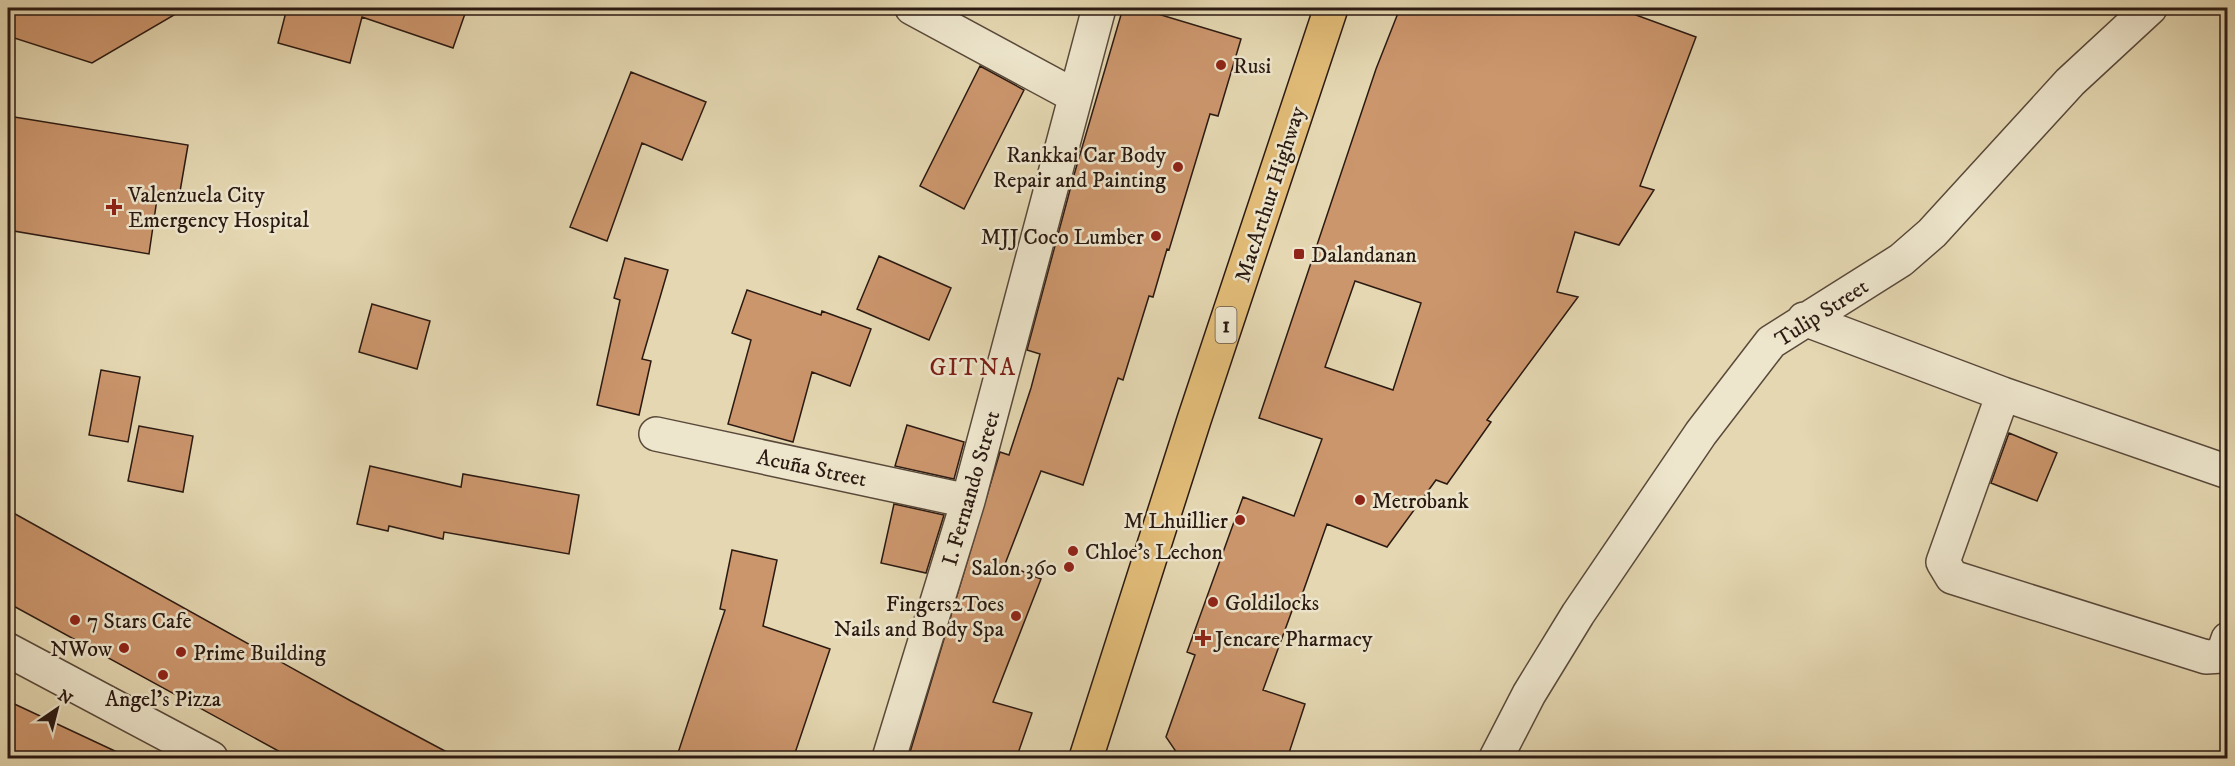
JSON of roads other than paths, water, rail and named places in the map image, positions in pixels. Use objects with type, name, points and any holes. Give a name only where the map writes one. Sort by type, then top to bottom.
[{"type":"highway","name":"MacArthur Highway","points":[[1086,759],[1194,420],[1331,8]]},
{"type":"street","points":[[912,8],[1076,96]]},
{"type":"street","name":"I. Fernando Street","points":[[889,759],[968,501],[1099,8]]},
{"type":"street","name":"Tulip Street","points":[[1496,759],[1529,694],[1578,614],[1701,433],[1771,342],[1901,260],[1932,233],[2070,82],[2150,8]]},
{"type":"street","points":[[1804,320],[2003,394],[2228,472]]},
{"type":"street","points":[[2003,394],[1943,562],[1952,577],[2206,657],[2222,656],[2228,639]]},
{"type":"street","name":"Acuña Street","points":[[656,434],[968,501]]},
{"type":"street","points":[[8,650],[211,759]]},
{"type":"place","name":"Rusi","points":[[1221,65]]},
{"type":"place","name":"Rankkai Car Body Repair and Painting","points":[[1178,167]]},
{"type":"place","name":"Valenzuela City Emergency Hospital","points":[[114,207]]},
{"type":"place","name":"MJJ Coco Lumber","points":[[1156,236]]},
{"type":"place","name":"Dalandanan","points":[[1299,254]]},
{"type":"place","name":"Metrobank","points":[[1360,500]]},
{"type":"place","name":"M Lhuillier","points":[[1240,520]]},
{"type":"place","name":"Chloe's Lechon","points":[[1073,551]]},
{"type":"place","name":"Salon 360","points":[[1069,567]]},
{"type":"place","name":"Goldilocks","points":[[1213,602]]},
{"type":"place","name":"Fingers2Toes Nails and Body Spa","points":[[1016,616]]},
{"type":"place","name":"7 Stars Cafe","points":[[75,620]]},
{"type":"place","name":"Jencare Pharmacy","points":[[1203,638]]},
{"type":"place","name":"NWow","points":[[124,648]]},
{"type":"place","name":"Prime Building","points":[[181,652]]},
{"type":"place","name":"Angel's Pizza","points":[[163,675]]},
{"type":"district","name":"GITNA","points":[[973,367]]}]
